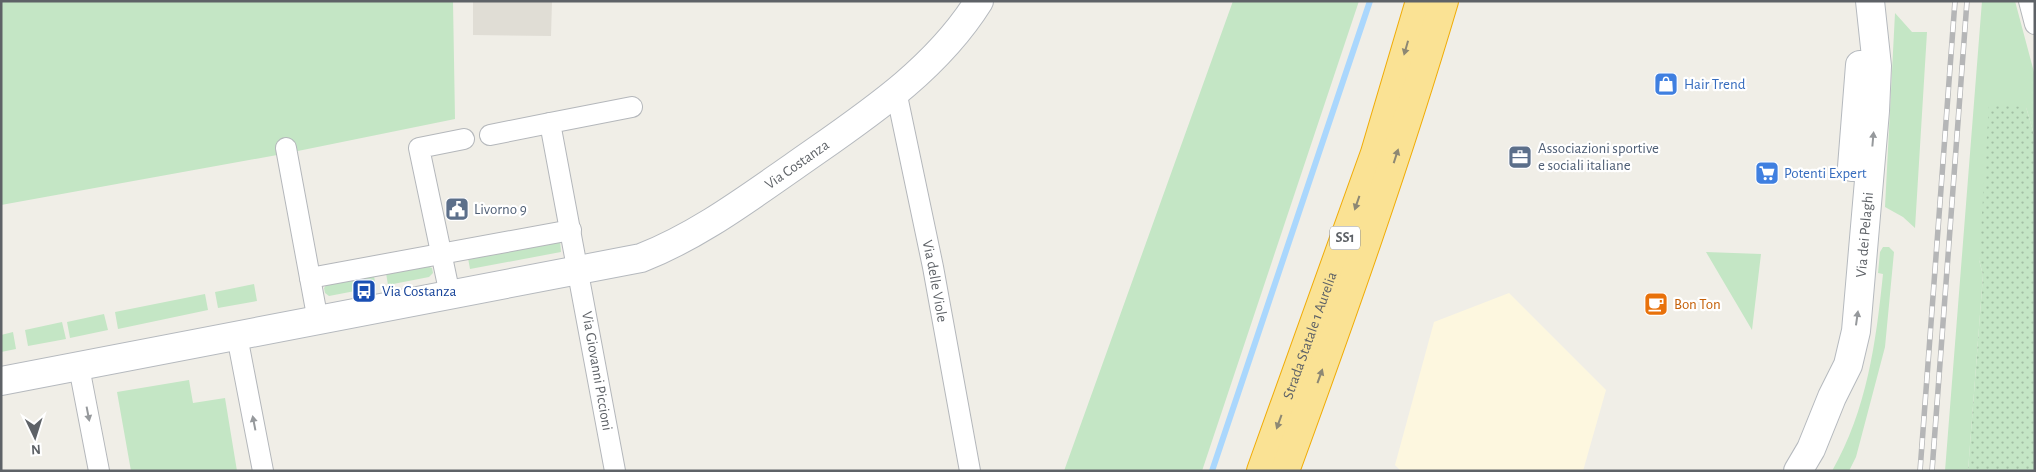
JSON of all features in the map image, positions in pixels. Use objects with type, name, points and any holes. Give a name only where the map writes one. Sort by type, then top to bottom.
[{"type":"highway","name":"Strada Statale 1 Aurelia","points":[[1261,471],[1375,153],[1420,1]]},
{"type":"highway","name":"Strada Statale 1 Aurelia","points":[[1284,471],[1353,284],[1398,151],[1444,1]]},
{"type":"street","name":"Via Costanza","points":[[1,381],[641,258],[666,248],[705,227],[858,122],[937,54],[979,1]]},
{"type":"street","points":[[2028,1],[2035,24]]},
{"type":"street","name":"Via dei Pelaghi","points":[[1798,471],[1824,422],[1832,397],[1848,365],[1856,331],[1857,224],[1877,66],[1871,5]]},
{"type":"street","name":"Via delle Viole","points":[[896,91],[933,267],[970,471]]},
{"type":"street","points":[[490,135],[632,107]]},
{"type":"street","points":[[550,123],[579,271]]},
{"type":"street","points":[[450,295],[419,148],[464,140]]},
{"type":"street","points":[[286,148],[318,321]]},
{"type":"street","points":[[310,278],[571,230]]},
{"type":"street","name":"Via Giovanni Piccioni","points":[[579,271],[616,471]]},
{"type":"street","points":[[237,336],[263,471]]},
{"type":"street","points":[[79,366],[99,471]]},
{"type":"shaded area","points":[[473,1],[552,1],[551,36],[473,35]]},
{"type":"shaded area","points":[[1509,293],[1606,390],[1583,471],[1401,471],[1395,465],[1434,322]]},
{"type":"green space","points":[[1,1],[453,1],[455,119],[288,153],[1,205]]},
{"type":"green space","points":[[1233,1],[1359,1],[1202,471],[1064,471]]},
{"type":"green space","points":[[1982,1],[2015,1],[2035,76],[2035,138],[2026,107],[1979,260],[1983,275],[1968,471],[1945,471]]},
{"type":"green space","points":[[1895,13],[1912,32],[1927,32],[1915,228],[1903,217],[1885,207]]},
{"type":"green space","points":[[1989,104],[2026,107],[2035,138],[2035,471],[1968,471],[1983,275],[1979,260]]},
{"type":"green space","points":[[560,241],[561,252],[470,269],[468,258]]},
{"type":"green space","points":[[1883,247],[1889,247],[1894,252],[1885,347],[1856,457],[1849,471],[1832,471],[1854,424],[1868,375],[1877,325],[1883,274],[1878,273],[1880,252]]},
{"type":"green space","points":[[1706,252],[1761,254],[1752,330]]},
{"type":"green space","points":[[425,265],[432,268],[433,273],[429,277],[388,285],[386,273]]},
{"type":"green space","points":[[374,276],[376,287],[329,296],[325,293],[324,288],[327,284]]},
{"type":"green space","points":[[254,284],[257,301],[218,308],[215,292]]},
{"type":"green space","points":[[205,294],[208,310],[118,329],[115,312]]},
{"type":"green space","points":[[104,314],[108,330],[70,338],[67,322]]},
{"type":"green space","points":[[62,322],[66,339],[28,346],[25,330]]},
{"type":"green space","points":[[13,332],[16,349],[1,352],[1,335]]},
{"type":"green space","points":[[189,380],[193,403],[225,398],[237,471],[131,471],[117,392]]},
{"type":"waterway","points":[[1212,471],[1370,1]]},
{"type":"railway","points":[[1920,471],[1955,1]]},
{"type":"railway","points":[[1932,471],[1967,1]]},
{"type":"place","name":"Hair Trend","points":[[1666,84]]},
{"type":"place","name":"Associazioni sportive e sociali italiane","points":[[1520,157]]},
{"type":"place","name":"Potenti Expert","points":[[1767,173]]},
{"type":"place","name":"Livorno 9","points":[[457,209]]},
{"type":"place","name":"Via Costanza","points":[[364,291]]},
{"type":"place","name":"Bon Ton","points":[[1656,304]]}]
